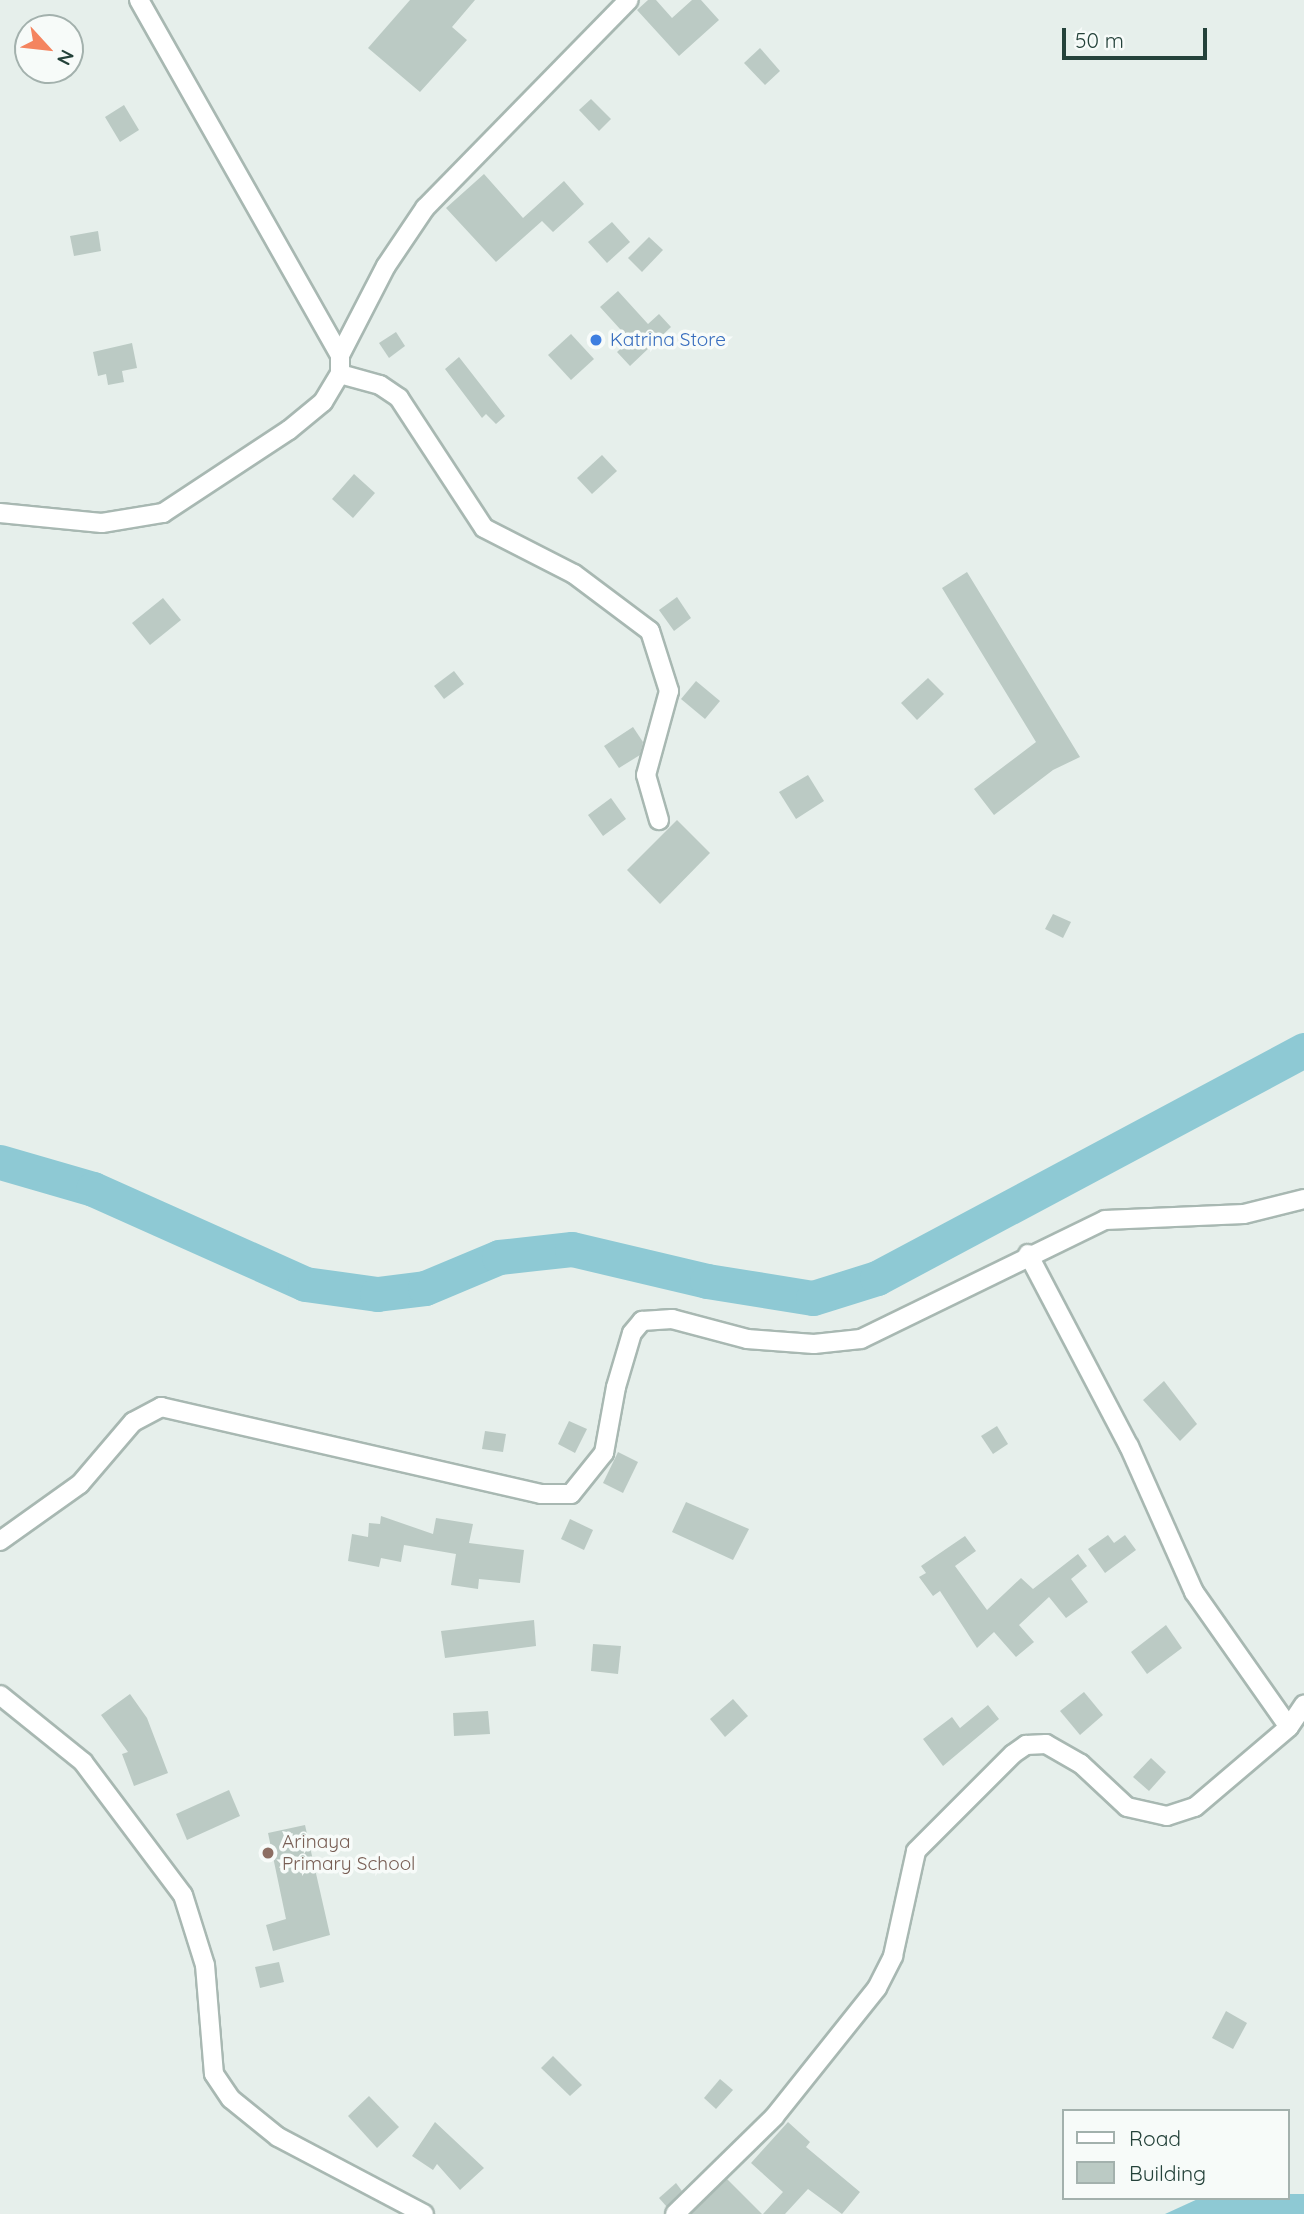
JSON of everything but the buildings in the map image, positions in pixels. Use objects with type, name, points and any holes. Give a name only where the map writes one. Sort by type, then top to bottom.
[{"type":"street","points":[[139,0],[340,355]]},
{"type":"street","points":[[0,513],[103,523],[163,513],[289,430],[323,402],[340,374],[340,355],[386,266],[425,208],[629,0]]},
{"type":"street","points":[[340,374],[380,385],[399,398],[484,528],[574,574],[650,631],[669,691],[646,775],[659,820]]},
{"type":"street","points":[[0,1541],[80,1484],[133,1422],[161,1407],[531,1492],[571,1494],[604,1453],[616,1387],[632,1333],[642,1321],[672,1319],[747,1339],[814,1344],[861,1339],[1028,1254],[1105,1220],[1244,1214],[1304,1199]]},
{"type":"street","points":[[1028,1254],[1129,1446],[1194,1592],[1289,1727]]},
{"type":"street","points":[[0,1695],[83,1762],[183,1895],[205,1965],[214,2074],[231,2099],[278,2137],[424,2214]]},
{"type":"street","points":[[675,2214],[774,2117],[877,1988],[893,1956],[916,1851],[1013,1755],[1026,1745],[1046,1744],[1081,1765],[1127,1807],[1151,1816],[1167,1816],[1195,1807],[1289,1727],[1304,1706]]},
{"type":"water","points":[[1290,2194],[1304,2194],[1304,2214],[1165,2214],[1196,2200],[1290,2200]]},
{"type":"waterway","points":[[0,1162],[93,1189],[305,1284],[377,1294],[425,1288],[499,1257],[572,1249],[707,1281],[813,1298],[877,1278],[1304,1050]]},
{"type":"place","name":"Katrina Store","points":[[596,340]]},
{"type":"place","name":"Arinaya Primary School","points":[[268,1853]]}]
